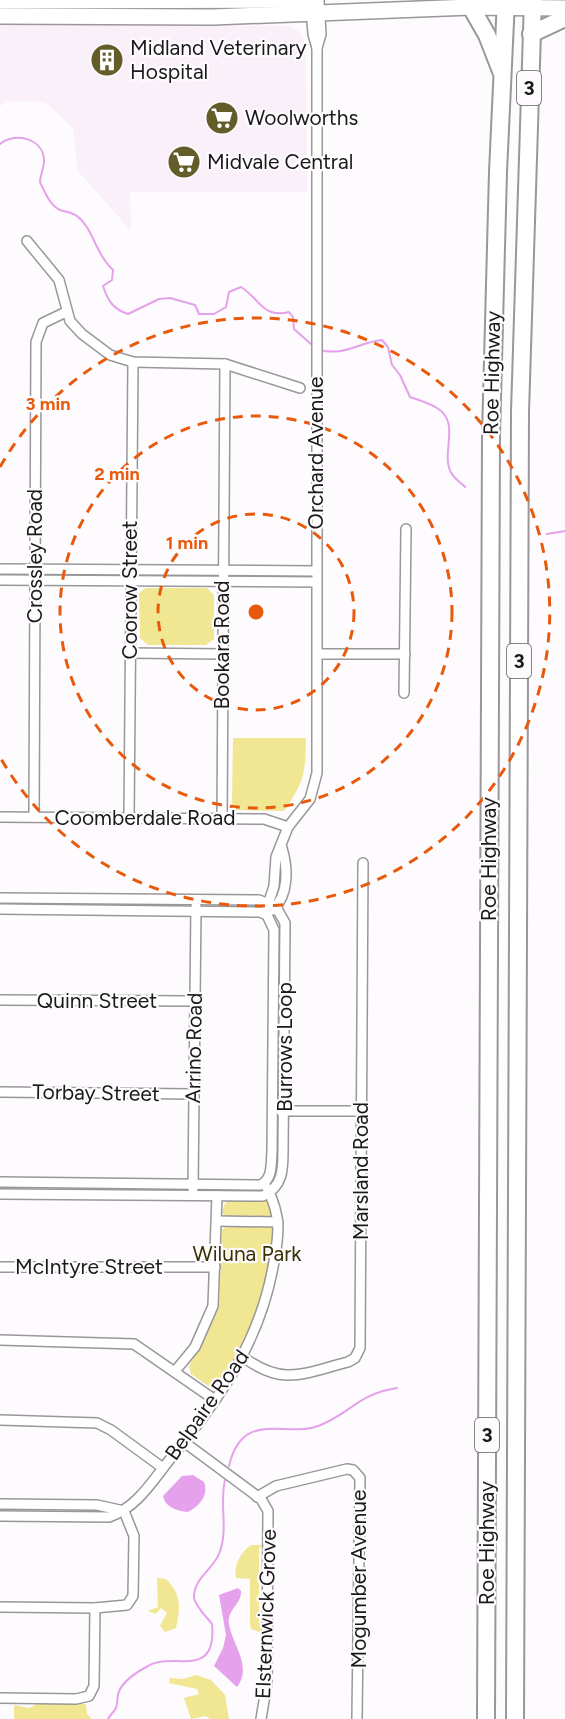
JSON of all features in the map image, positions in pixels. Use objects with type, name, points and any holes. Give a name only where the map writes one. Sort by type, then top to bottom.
[{"type":"highway","name":"Roe Highway","points":[[486,1719],[491,436],[506,3]]},
{"type":"highway","name":"Roe Highway","points":[[515,1719],[520,422],[533,3]]},
{"type":"highway","points":[[471,7],[487,34],[502,74]]},
{"type":"highway","points":[[531,34],[565,18]]},
{"type":"main road","points":[[0,1],[471,7],[533,3],[565,8]]},
{"type":"main road","points":[[0,16],[213,17],[314,5]]},
{"type":"street","name":"Orchard Avenue","points":[[272,904],[275,861],[282,848],[288,827],[310,799],[316,782],[318,654],[316,582],[317,48],[321,34],[314,5]]},
{"type":"street","points":[[27,241],[59,280],[66,312],[75,328],[101,350],[118,359],[133,362],[225,364],[300,387]]},
{"type":"street","name":"Crossley Road","points":[[34,817],[36,342],[43,323],[66,312]]},
{"type":"street","name":"Coorow Street","points":[[129,818],[133,362]]},
{"type":"street","name":"Bookara Road","points":[[222,819],[225,364]]},
{"type":"street","points":[[404,693],[406,529]]},
{"type":"street","points":[[0,568],[316,571]]},
{"type":"street","points":[[81,569],[81,581]]},
{"type":"street","points":[[175,581],[176,569]]},
{"type":"street","points":[[0,580],[316,582]]},
{"type":"street","points":[[130,653],[222,654]]},
{"type":"street","points":[[318,654],[405,654]]},
{"type":"street","name":"Coomberdale Road","points":[[0,817],[264,819],[288,827]]},
{"type":"street","name":"Marsland Road","points":[[243,1357],[272,1373],[287,1377],[348,1362],[358,1354],[360,1338],[363,863]]},
{"type":"street","points":[[0,898],[259,900],[272,904],[266,915],[196,911],[0,909]]},
{"type":"street","points":[[20,909],[21,898]]},
{"type":"street","points":[[63,898],[63,910]]},
{"type":"street","points":[[105,899],[105,910]]},
{"type":"street","points":[[148,899],[148,910]]},
{"type":"street","name":"Arrino Road","points":[[193,1195],[196,900]]},
{"type":"street","name":"Burrows Loop","points":[[270,1192],[281,1177],[285,1029],[285,923],[272,904]]},
{"type":"street","name":"Burrows Loop","points":[[265,1183],[269,1177],[272,1151],[274,930],[266,915]]},
{"type":"street","points":[[273,945],[285,945]]},
{"type":"street","points":[[273,985],[285,985]]},
{"type":"street","name":"Quinn Street","points":[[0,1000],[194,1001]]},
{"type":"street","points":[[273,1028],[285,1029]]},
{"type":"street","points":[[273,1068],[284,1069]]},
{"type":"street","name":"Torbay Street","points":[[0,1092],[193,1094]]},
{"type":"street","points":[[272,1111],[361,1112]]},
{"type":"street","points":[[272,1151],[283,1151]]},
{"type":"street","points":[[265,1183],[1,1182],[1,1194],[263,1196],[270,1192]]},
{"type":"street","points":[[44,1182],[44,1194]]},
{"type":"street","points":[[86,1182],[87,1194]]},
{"type":"street","points":[[129,1183],[129,1195]]},
{"type":"street","name":"Belpaire Road","points":[[124,1511],[138,1499],[184,1442],[216,1400],[243,1357],[267,1295],[276,1252],[278,1222],[276,1204],[265,1183]]},
{"type":"street","points":[[176,1370],[195,1347],[207,1322],[214,1295],[217,1196]]},
{"type":"street","points":[[216,1221],[278,1222]]},
{"type":"street","name":"McIntyre Street","points":[[0,1267],[214,1267]]},
{"type":"street","points":[[0,1340],[134,1344],[176,1370],[216,1400]]},
{"type":"street","points":[[0,1420],[96,1423],[111,1430],[163,1468]]},
{"type":"street","name":"Elsternwick Grove","points":[[184,1442],[258,1497],[266,1506],[269,1520],[267,1683],[261,1719]]},
{"type":"street","name":"Mogumber Avenue","points":[[258,1497],[276,1486],[347,1469],[353,1470],[360,1478],[357,1719]]},
{"type":"street","points":[[0,1504],[97,1505],[124,1511],[134,1536],[131,1602],[122,1607],[0,1607]]},
{"type":"street","points":[[0,1516],[102,1518],[124,1511]]},
{"type":"street","points":[[0,1698],[76,1699],[89,1695],[94,1686],[95,1608]]},
{"type":"shaded area","points":[[0,24],[289,26],[300,32],[306,47],[307,192],[130,192],[131,231],[78,171],[73,128],[45,102],[9,101],[0,106]]},
{"type":"shaded area","points":[[193,1475],[204,1482],[205,1492],[199,1504],[188,1512],[169,1506],[163,1496],[182,1476]]},
{"type":"shaded area","points":[[238,1588],[241,1596],[229,1619],[243,1672],[237,1687],[214,1666],[223,1648],[226,1635],[219,1595]]},
{"type":"green space","points":[[146,588],[207,588],[214,595],[214,639],[206,645],[148,645],[140,638],[139,593]]},
{"type":"green space","points":[[233,738],[306,738],[305,761],[300,784],[284,811],[236,810],[232,804]]},
{"type":"green space","name":"Wiluna Park","points":[[231,1198],[266,1198],[274,1217],[229,1218],[222,1213],[224,1205]]},
{"type":"green space","name":"Wiluna Park","points":[[228,1225],[274,1226],[276,1228],[262,1311],[222,1386],[214,1390],[191,1374],[189,1366],[219,1308],[222,1230]]},
{"type":"green space","points":[[251,1545],[262,1545],[259,1549],[259,1621],[262,1633],[251,1629],[250,1625],[250,1579],[236,1578],[235,1573],[244,1551]]},
{"type":"green space","points":[[157,1578],[166,1579],[175,1590],[179,1601],[176,1628],[165,1632],[160,1626],[167,1613],[161,1608],[156,1614],[148,1611],[158,1607]]},
{"type":"green space","points":[[196,1675],[211,1680],[225,1695],[229,1719],[210,1719],[206,1716],[191,1719],[184,1698],[199,1694],[197,1689],[169,1683],[170,1678],[183,1679]]},
{"type":"green space","points":[[37,1704],[86,1704],[87,1714],[92,1719],[14,1719],[14,1705],[29,1708]]},
{"type":"waterway","points":[[0,144],[6,140],[20,138],[27,139],[38,146],[44,159],[40,182],[44,191],[55,207],[75,215],[87,227],[102,257],[113,270],[112,280],[103,286],[109,300],[118,310],[128,314],[159,299],[170,298],[195,305],[199,314],[214,314],[226,307],[229,292],[241,287],[267,310],[273,313],[289,312],[293,317],[294,329],[312,345]]},
{"type":"waterway","points":[[319,350],[344,350],[382,340],[388,347],[392,365],[400,375],[410,397],[434,406],[444,414],[449,430],[449,466],[453,476],[465,487]]},
{"type":"waterway","points":[[547,534],[565,531]]},
{"type":"waterway","points":[[229,1466],[236,1448],[245,1437],[256,1431],[310,1428],[334,1419],[365,1398],[397,1388]]},
{"type":"waterway","points":[[108,1719],[116,1708],[120,1690],[126,1681],[140,1671],[158,1662],[191,1661],[201,1658],[208,1652],[212,1642],[212,1624],[194,1598],[197,1585],[216,1559],[222,1545],[225,1480]]},
{"type":"place","name":"Midland Veterinary Hospital","points":[[107,60]]},
{"type":"place","name":"Woolworths","points":[[222,118]]},
{"type":"place","name":"Midvale Central","points":[[184,162]]}]
